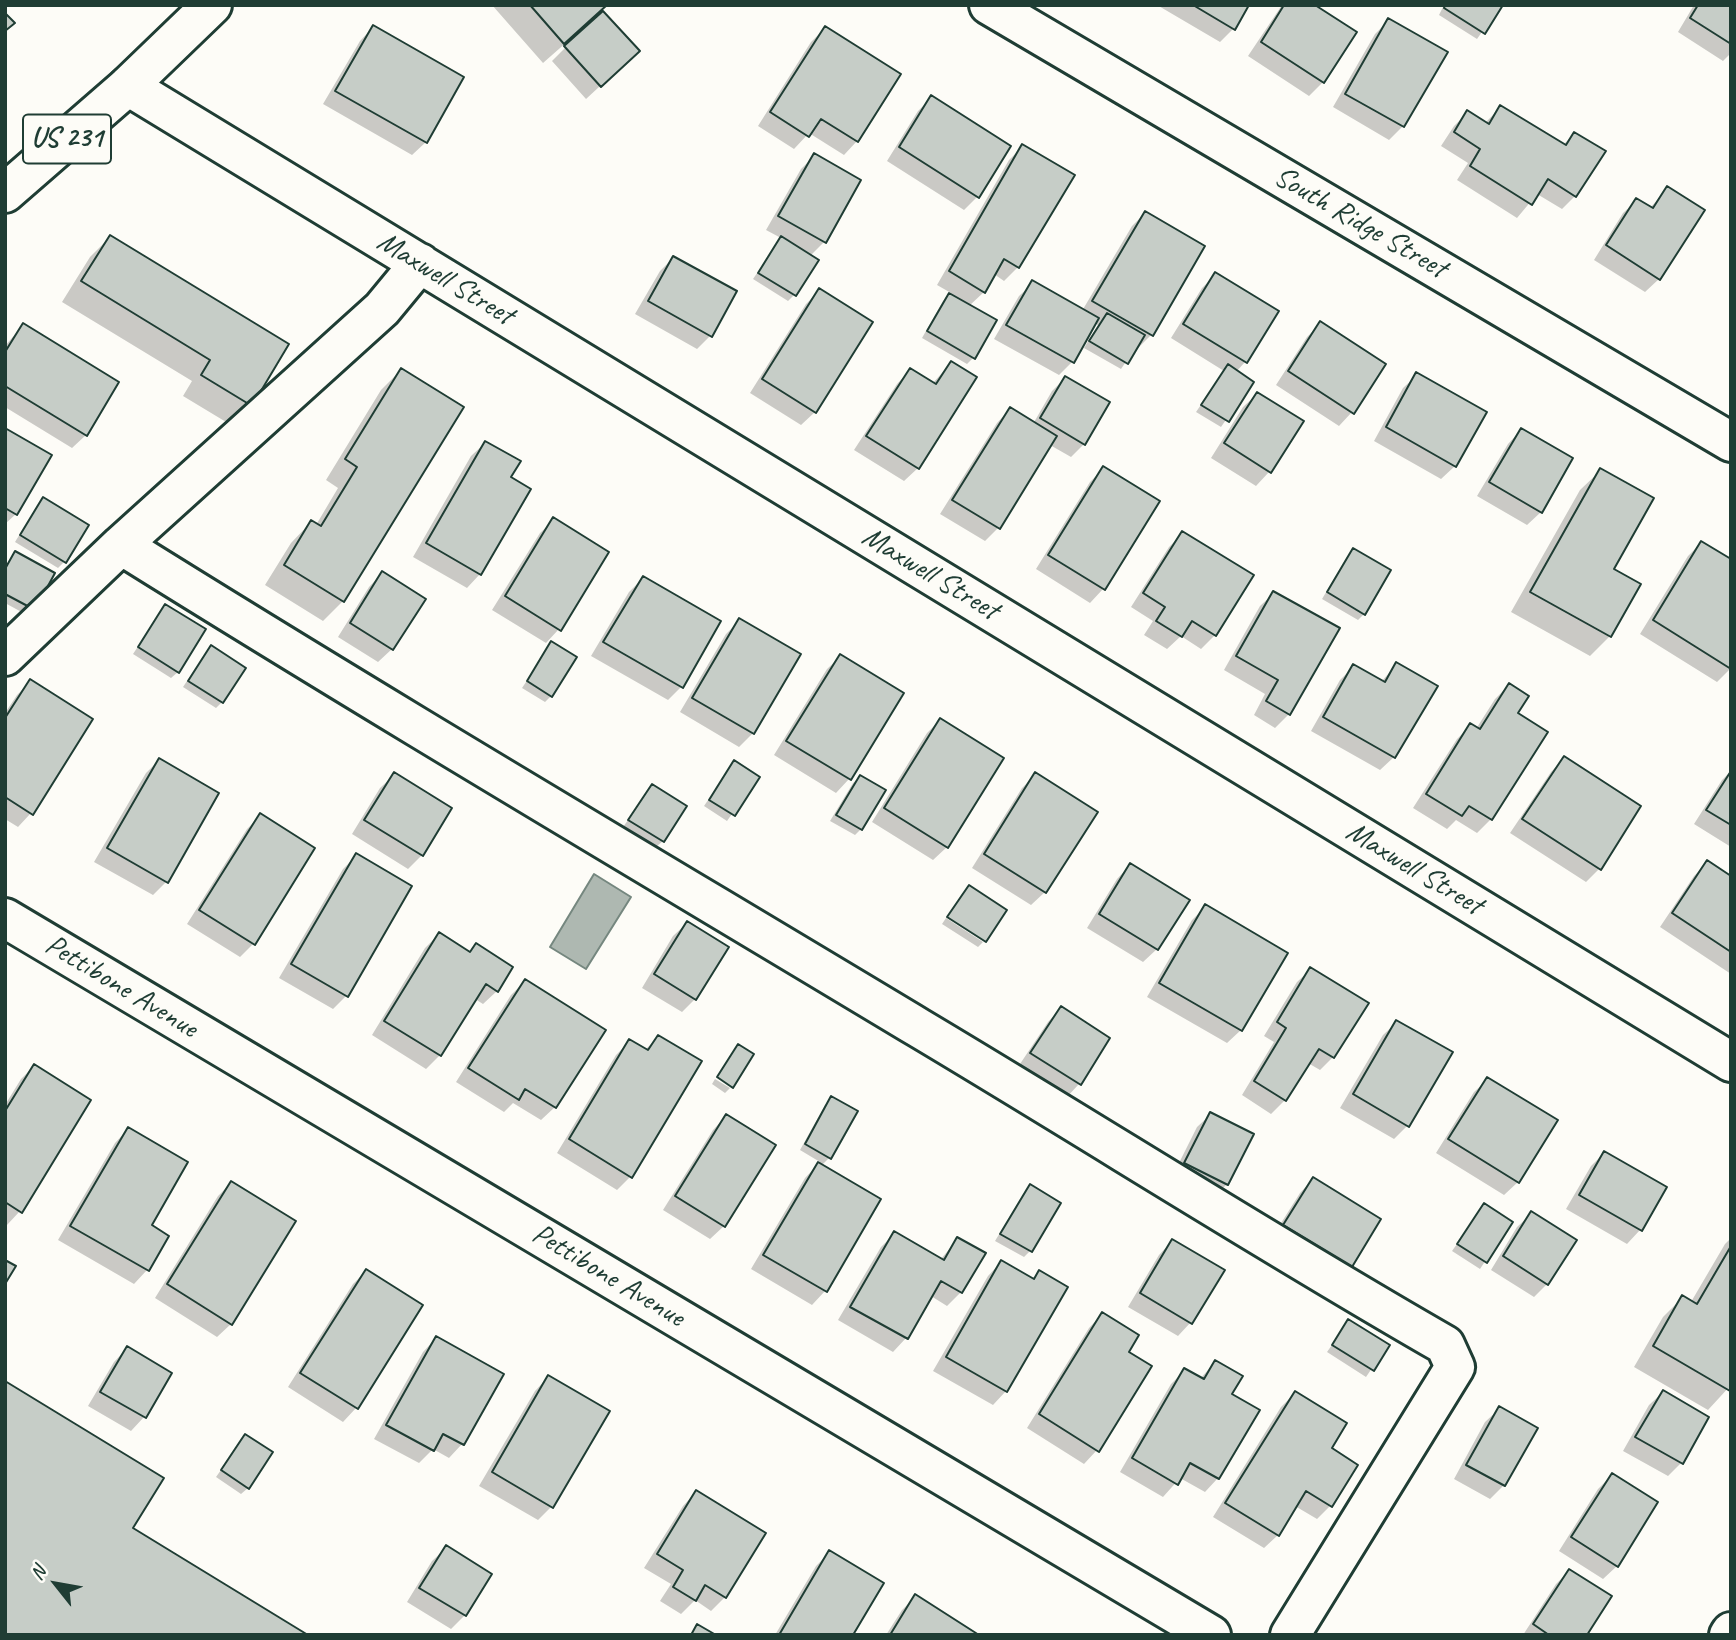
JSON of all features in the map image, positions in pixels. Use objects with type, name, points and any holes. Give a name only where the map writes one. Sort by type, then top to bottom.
[{"type":"street","name":"US 231","points":[[5,192],[128,86],[212,5]]},
{"type":"street","name":"South Ridge Street","points":[[989,5],[1731,442]]},
{"type":"street","name":"Maxwell Street","points":[[128,86],[1731,1062]]},
{"type":"street","points":[[5,656],[121,545],[382,309],[420,263]]},
{"type":"street","points":[[121,545],[326,673],[922,1029],[1302,1263],[1445,1345],[1455,1367],[1290,1635]]},
{"type":"street","name":"Pettibone Avenue","points":[[5,918],[1212,1635]]},
{"type":"shaded area","points":[[594,874],[631,897],[586,969],[550,947]]},
{"type":"building","points":[[530,5],[607,5],[564,44]]},
{"type":"building","points":[[1193,5],[1249,5],[1235,30]]},
{"type":"building","points":[[1284,5],[1315,5],[1357,32],[1324,83],[1261,42]]},
{"type":"building","points":[[1445,5],[1503,5],[1485,34],[1444,8]]},
{"type":"building","points":[[1698,5],[1731,5],[1731,44],[1690,18]]},
{"type":"building","points":[[603,11],[640,51],[601,87],[564,46]]},
{"type":"building","points":[[5,13],[15,23],[5,31]]},
{"type":"building","points":[[1388,18],[1448,52],[1404,127],[1345,94]]},
{"type":"building","points":[[373,25],[464,77],[427,143],[335,91]]},
{"type":"building","points":[[825,26],[901,74],[858,142],[821,119],[809,137],[770,112]]},
{"type":"building","points":[[931,95],[1011,146],[979,198],[899,147]]},
{"type":"building","points":[[1500,105],[1566,145],[1574,132],[1606,151],[1576,197],[1548,179],[1532,205],[1470,166],[1480,149],[1454,132],[1467,110],[1489,124]]},
{"type":"building","points":[[1022,144],[1075,175],[1019,268],[1004,259],[985,293],[949,271]]},
{"type":"building","points":[[814,153],[861,180],[826,243],[778,216]]},
{"type":"building","points":[[1667,186],[1705,210],[1660,280],[1606,245],[1636,198],[1653,208]]},
{"type":"building","points":[[1145,211],[1205,246],[1153,336],[1092,301]]},
{"type":"building","points":[[110,235],[289,344],[252,406],[201,375],[210,360],[81,281]]},
{"type":"building","points":[[781,236],[819,260],[796,296],[758,273]]},
{"type":"building","points":[[673,256],[737,291],[712,337],[648,301]]},
{"type":"building","points":[[1215,272],[1279,311],[1247,363],[1183,324]]},
{"type":"building","points":[[1032,280],[1099,318],[1074,363],[1006,325]]},
{"type":"building","points":[[819,288],[873,322],[816,413],[762,379]]},
{"type":"building","points":[[949,293],[997,320],[975,359],[927,331]]},
{"type":"building","points":[[1107,313],[1145,335],[1128,364],[1089,341]]},
{"type":"building","points":[[1320,321],[1386,364],[1354,414],[1288,371]]},
{"type":"building","points":[[23,323],[119,382],[87,436],[5,386],[5,352]]},
{"type":"building","points":[[951,361],[977,377],[919,469],[866,436],[910,368],[936,384]]},
{"type":"building","points":[[1228,364],[1254,382],[1229,422],[1201,405]]},
{"type":"building","points":[[401,368],[464,407],[344,602],[284,565],[311,520],[321,526],[357,467],[345,459]]},
{"type":"building","points":[[1416,372],[1487,412],[1456,467],[1386,427]]},
{"type":"building","points":[[1065,376],[1110,402],[1085,445],[1040,418]]},
{"type":"building","points":[[1257,392],[1304,421],[1271,473],[1224,443]]},
{"type":"building","points":[[1010,407],[1057,436],[1000,529],[952,500]]},
{"type":"building","points":[[5,428],[52,455],[17,515],[5,508]]},
{"type":"building","points":[[1521,428],[1573,458],[1542,513],[1489,482]]},
{"type":"building","points":[[485,441],[521,461],[511,477],[531,489],[481,575],[426,543]]},
{"type":"building","points":[[1103,466],[1160,501],[1105,590],[1048,555]]},
{"type":"building","points":[[1600,468],[1654,498],[1614,569],[1641,584],[1611,637],[1530,592]]},
{"type":"building","points":[[43,497],[89,525],[66,563],[20,535]]},
{"type":"building","points":[[553,517],[609,552],[561,631],[505,596]]},
{"type":"building","points":[[1182,531],[1254,575],[1216,636],[1192,621],[1182,637],[1156,621],[1165,607],[1143,593]]},
{"type":"building","points":[[1701,541],[1731,559],[1731,669],[1653,620]]},
{"type":"building","points":[[1353,548],[1391,570],[1365,615],[1327,592]]},
{"type":"building","points":[[15,551],[55,573],[35,610],[5,594],[5,569]]},
{"type":"building","points":[[382,571],[426,599],[393,650],[350,623]]},
{"type":"building","points":[[643,576],[721,621],[683,688],[603,642]]},
{"type":"building","points":[[1273,591],[1340,628],[1290,715],[1266,701],[1278,680],[1236,656]]},
{"type":"building","points":[[165,604],[206,629],[179,673],[138,647]]},
{"type":"building","points":[[739,618],[801,654],[754,734],[692,698]]},
{"type":"building","points":[[551,641],[577,657],[552,697],[527,681]]},
{"type":"building","points":[[211,645],[246,668],[223,703],[188,681]]},
{"type":"building","points":[[840,654],[904,693],[851,780],[786,741]]},
{"type":"building","points":[[1396,662],[1438,686],[1395,758],[1323,717],[1353,664],[1385,682]]},
{"type":"building","points":[[30,679],[93,719],[33,815],[5,797],[5,718]]},
{"type":"building","points":[[1509,683],[1529,696],[1518,713],[1548,732],[1492,820],[1469,806],[1462,816],[1426,794],[1470,723],[1480,729]]},
{"type":"building","points":[[940,718],[1004,758],[948,848],[884,808]]},
{"type":"building","points":[[1564,756],[1641,806],[1601,870],[1522,819]]},
{"type":"building","points":[[159,758],[219,793],[168,883],[107,848]]},
{"type":"building","points":[[734,760],[760,777],[735,816],[709,800]]},
{"type":"building","points":[[1731,771],[1731,825],[1706,810]]},
{"type":"building","points":[[394,772],[452,808],[423,856],[364,820]]},
{"type":"building","points":[[1035,772],[1098,812],[1046,893],[984,854]]},
{"type":"building","points":[[860,775],[886,790],[862,830],[836,815]]},
{"type":"building","points":[[652,784],[687,806],[664,842],[628,820]]},
{"type":"building","points":[[260,813],[315,848],[255,945],[199,910]]},
{"type":"building","points":[[356,853],[412,886],[348,997],[291,964]]},
{"type":"building","points":[[1707,860],[1731,876],[1731,952],[1672,913]]},
{"type":"building","points":[[1130,863],[1190,900],[1158,950],[1099,914]]},
{"type":"building","points":[[969,885],[1007,910],[986,942],[947,917]]},
{"type":"building","points":[[1205,904],[1288,953],[1242,1031],[1159,983]]},
{"type":"building","points":[[687,921],[729,947],[696,1000],[654,974]]},
{"type":"building","points":[[439,932],[470,952],[476,943],[513,967],[498,992],[486,984],[441,1056],[384,1021]]},
{"type":"building","points":[[1310,967],[1369,1003],[1334,1058],[1319,1049],[1286,1101],[1254,1081],[1286,1028],[1277,1022]]},
{"type":"building","points":[[525,979],[606,1030],[556,1108],[525,1089],[519,1100],[468,1068]]},
{"type":"building","points":[[1061,1006],[1110,1038],[1081,1085],[1030,1053]]},
{"type":"building","points":[[1396,1020],[1453,1052],[1409,1127],[1353,1094]]},
{"type":"building","points":[[658,1035],[702,1061],[632,1178],[569,1139],[629,1039],[648,1050]]},
{"type":"building","points":[[738,1044],[754,1054],[733,1088],[717,1077]]},
{"type":"building","points":[[34,1064],[91,1100],[22,1213],[5,1202],[5,1111]]},
{"type":"building","points":[[1487,1077],[1558,1120],[1519,1183],[1448,1139]]},
{"type":"building","points":[[831,1096],[858,1111],[831,1159],[805,1144]]},
{"type":"building","points":[[1210,1112],[1254,1134],[1228,1185],[1184,1163]]},
{"type":"building","points":[[726,1114],[776,1145],[725,1227],[675,1196]]},
{"type":"building","points":[[128,1127],[188,1162],[152,1225],[169,1236],[149,1271],[70,1226]]},
{"type":"building","points":[[1604,1151],[1667,1187],[1642,1231],[1579,1195]]},
{"type":"building","points":[[818,1162],[881,1199],[827,1292],[763,1255]]},
{"type":"building","points":[[1313,1177],[1381,1219],[1352,1267],[1283,1225]]},
{"type":"building","points":[[231,1181],[296,1221],[232,1325],[167,1284]]},
{"type":"building","points":[[1030,1184],[1061,1203],[1032,1252],[1000,1234]]},
{"type":"building","points":[[1484,1203],[1513,1222],[1487,1263],[1457,1244]]},
{"type":"building","points":[[1531,1211],[1577,1240],[1548,1285],[1503,1256]]},
{"type":"building","points":[[894,1231],[944,1260],[957,1237],[986,1253],[962,1293],[941,1281],[908,1339],[850,1307]]},
{"type":"building","points":[[1172,1239],[1225,1270],[1192,1324],[1140,1293]]},
{"type":"building","points":[[1731,1246],[1730,1391],[1653,1346],[1682,1295],[1697,1304]]},
{"type":"building","points":[[5,1260],[16,1266],[5,1284]]},
{"type":"building","points":[[1001,1260],[1034,1279],[1039,1270],[1068,1287],[1007,1392],[946,1357]]},
{"type":"building","points":[[366,1269],[423,1305],[358,1409],[300,1373]]},
{"type":"building","points":[[1102,1312],[1139,1335],[1129,1352],[1152,1366],[1099,1452],[1039,1414]]},
{"type":"building","points":[[1348,1319],[1390,1345],[1374,1371],[1332,1345]]},
{"type":"building","points":[[436,1336],[504,1374],[464,1445],[443,1434],[434,1451],[386,1425]]},
{"type":"building","points":[[127,1346],[172,1373],[146,1418],[100,1392]]},
{"type":"building","points":[[1215,1360],[1243,1376],[1232,1394],[1260,1410],[1219,1479],[1190,1463],[1178,1485],[1132,1458],[1184,1368],[1204,1379]]},
{"type":"building","points":[[548,1375],[610,1411],[553,1508],[492,1472]]},
{"type":"building","points":[[5,1381],[164,1478],[133,1528],[308,1635],[5,1635]]},
{"type":"building","points":[[1663,1390],[1709,1417],[1683,1464],[1635,1437]]},
{"type":"building","points":[[1295,1391],[1347,1423],[1332,1448],[1358,1465],[1332,1507],[1306,1491],[1279,1536],[1225,1503]]},
{"type":"building","points":[[1499,1406],[1538,1428],[1505,1486],[1466,1465]]},
{"type":"building","points":[[245,1434],[273,1452],[249,1489],[221,1470]]},
{"type":"building","points":[[1612,1473],[1658,1502],[1618,1567],[1571,1537]]},
{"type":"building","points":[[696,1490],[766,1533],[726,1598],[705,1585],[696,1601],[673,1587],[683,1570],[657,1554]]},
{"type":"building","points":[[446,1545],[492,1574],[466,1616],[419,1588]]},
{"type":"building","points":[[829,1550],[884,1583],[853,1635],[779,1635]]},
{"type":"building","points":[[1569,1569],[1612,1596],[1587,1635],[1549,1635],[1533,1624]]},
{"type":"building","points":[[915,1594],[979,1635],[890,1635]]},
{"type":"building","points":[[697,1624],[716,1635],[691,1635]]}]
